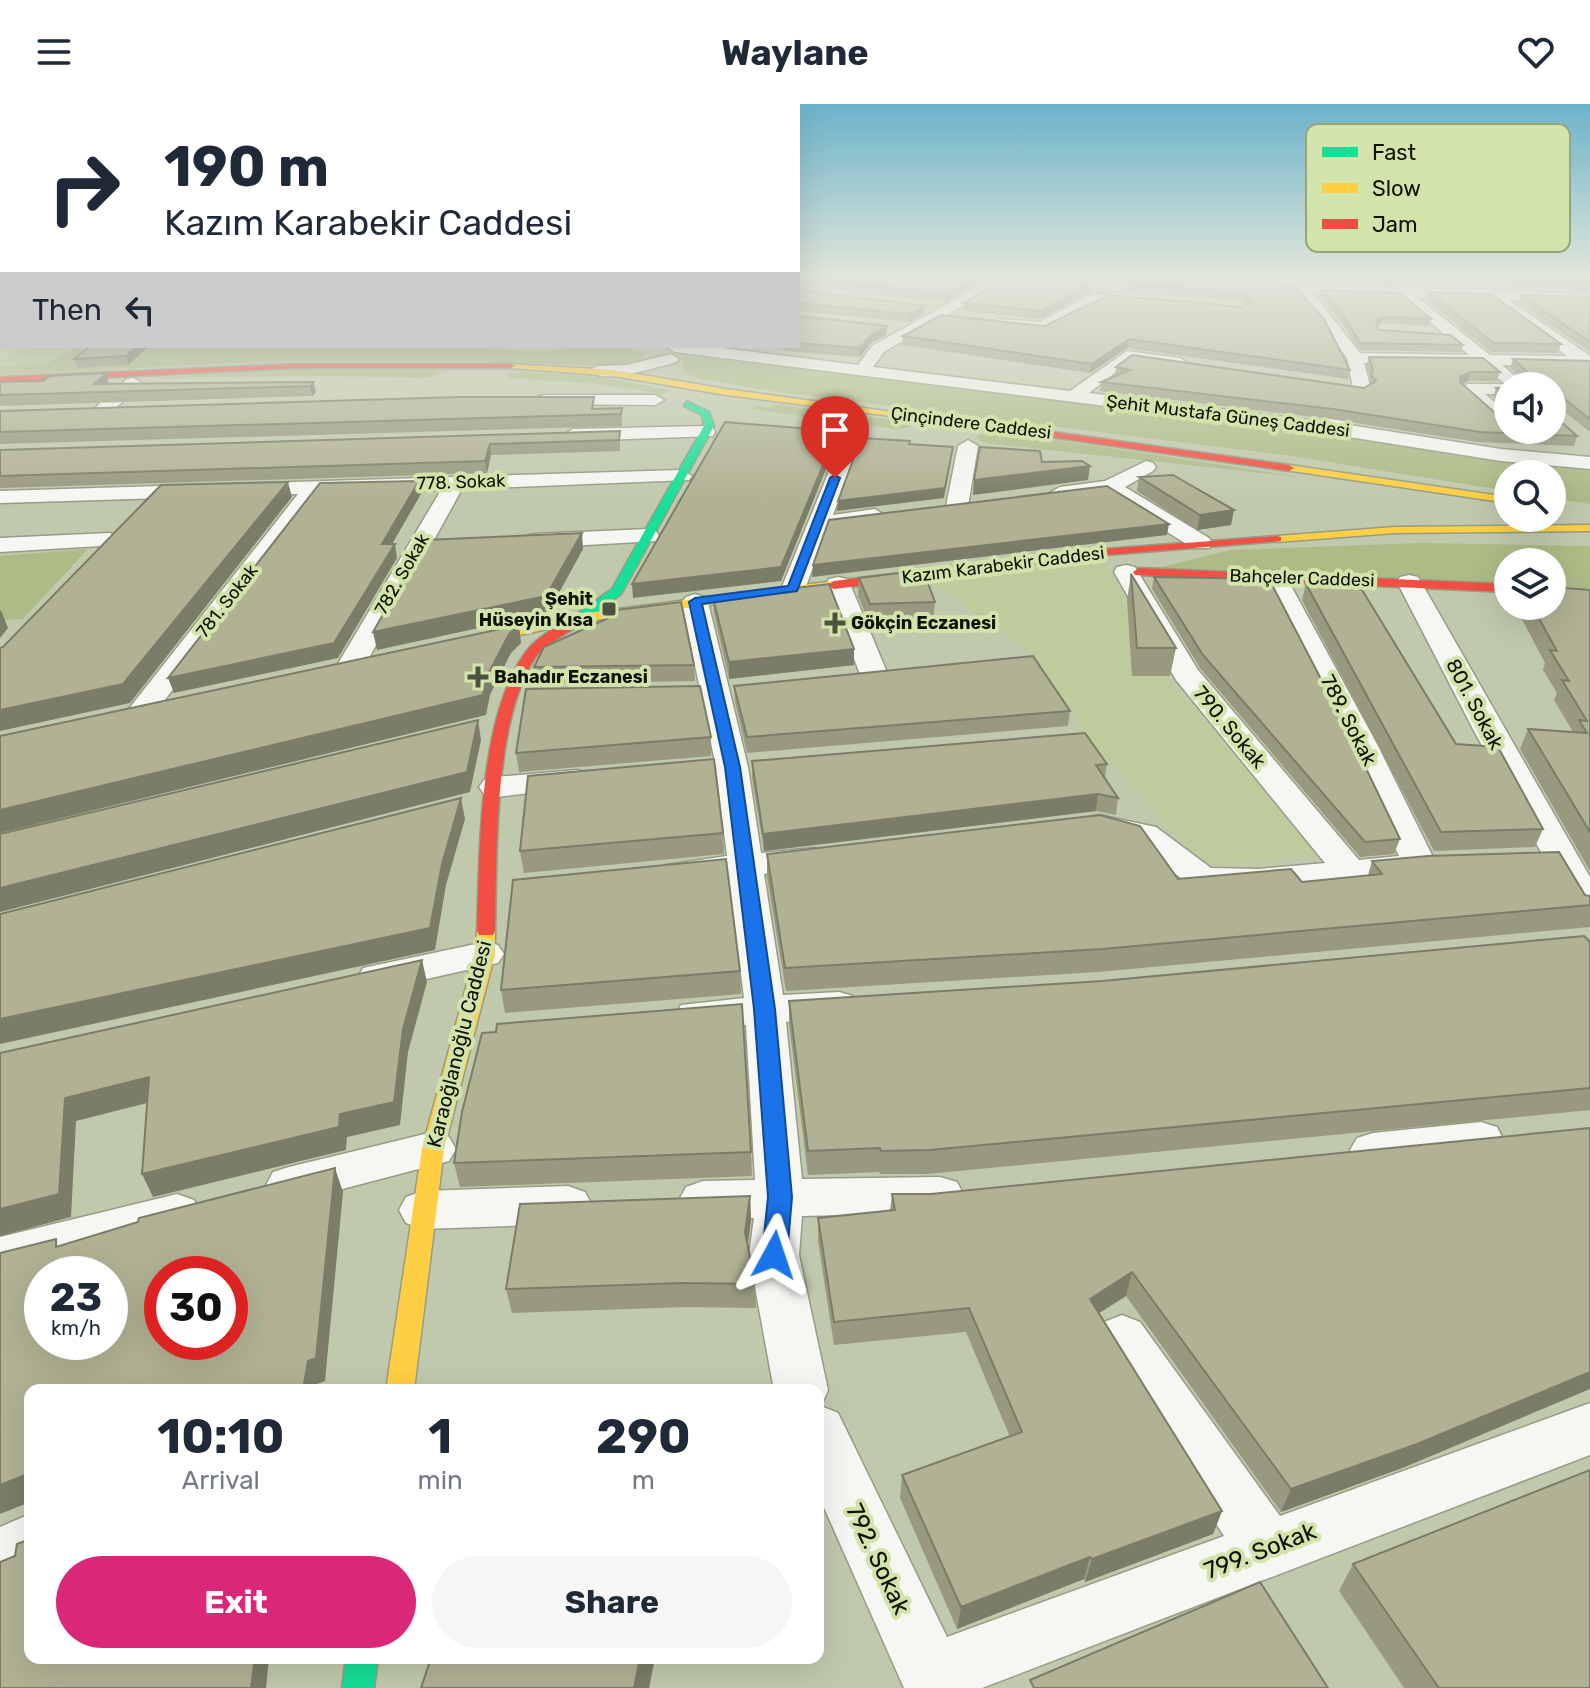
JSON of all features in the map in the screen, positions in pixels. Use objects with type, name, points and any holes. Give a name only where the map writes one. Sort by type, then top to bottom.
[{"type":"main road","name":"Çinçindere Caddesi","points":[[0,380],[286,365],[435,365],[597,371],[685,395],[1005,426],[1494,498]]},
{"type":"main road","points":[[410,383],[448,379],[459,373],[451,367],[435,365]]},
{"type":"main road","name":"Çinçindere Caddesi","points":[[528,367],[504,370],[494,376],[520,393],[570,388],[655,400],[685,395],[727,418],[706,432]]},
{"type":"main road","points":[[0,387],[329,380],[489,385]]},
{"type":"main road","points":[[685,395],[705,411],[710,420],[706,432]]},
{"type":"main road","points":[[899,414],[928,423],[930,427],[925,431],[914,433]]},
{"type":"main road","points":[[968,446],[961,441],[963,432],[1005,426]]},
{"type":"main road","name":"Karaoğlanoğlu Caddesi","points":[[399,1384],[433,1149],[481,1032],[485,954],[504,889],[483,797],[508,709],[531,654],[617,591],[706,432]]},
{"type":"main road","points":[[1117,463],[1494,511]]},
{"type":"main road","points":[[1566,522],[1590,526]]},
{"type":"main road","name":"Kazım Karabekir Caddesi","points":[[442,648],[580,618],[695,602],[838,584],[1115,562],[1201,543],[1395,530],[1590,526]]},
{"type":"main road","name":"Bahçeler Caddesi","points":[[1115,562],[1274,576],[1494,587]]},
{"type":"main road","points":[[342,669],[381,661]]},
{"type":"main road","points":[[131,717],[169,708]]},
{"type":"main road","points":[[358,1688],[361,1664]]},
{"type":"street","points":[[597,371],[626,370],[672,352]]},
{"type":"street","points":[[674,352],[669,369],[685,395]]},
{"type":"street","name":"Şehit Mustafa Güneş Caddesi","points":[[683,352],[864,368],[1551,460]]},
{"type":"street","points":[[864,368],[876,352]]},
{"type":"street","points":[[1330,428],[1355,388],[1355,358],[1350,352]]},
{"type":"street","points":[[1473,352],[1500,372]]},
{"type":"street","points":[[1072,397],[1127,356],[1198,366]]},
{"type":"street","points":[[1355,358],[1481,358],[1588,363]]},
{"type":"street","points":[[133,383],[97,410],[133,409]]},
{"type":"street","points":[[1494,389],[1468,389],[1494,411]]},
{"type":"street","points":[[1202,413],[1222,393]]},
{"type":"street","points":[[556,436],[706,432]]},
{"type":"street","points":[[793,589],[854,432]]},
{"type":"street","points":[[1532,444],[1551,460]]},
{"type":"street","points":[[957,506],[968,446]]},
{"type":"street","name":"Şehit Mustafa Güneş Caddesi","points":[[1566,461],[1590,463]]},
{"type":"street","points":[[1034,496],[1110,487],[1162,469]]},
{"type":"street","name":"778. Sokak","points":[[0,497],[682,476]]},
{"type":"street","name":"782. Sokak","points":[[342,669],[456,482]]},
{"type":"street","name":"781. Sokak","points":[[131,717],[315,487]]},
{"type":"street","points":[[1110,487],[1201,543]]},
{"type":"street","points":[[89,561],[154,492]]},
{"type":"street","points":[[817,524],[895,514]]},
{"type":"street","points":[[510,542],[648,536]]},
{"type":"street","points":[[0,545],[109,540]]},
{"type":"street","points":[[417,546],[448,545]]},
{"type":"street","name":"790. Sokak","points":[[1115,562],[1186,674],[1350,872]]},
{"type":"street","name":"789. Sokak","points":[[1274,576],[1363,746],[1436,865],[1350,872]]},
{"type":"street","name":"801. Sokak","points":[[1409,582],[1545,861],[1590,908]]},
{"type":"street","points":[[838,584],[875,677]]},
{"type":"street","points":[[695,602],[732,767],[765,1009],[780,1197],[774,1255],[800,1384]]},
{"type":"street","points":[[846,680],[905,673]]},
{"type":"street","points":[[475,729],[508,709],[542,695]]},
{"type":"street","points":[[483,797],[606,778]]},
{"type":"street","points":[[1065,828],[1096,824],[1144,834],[1202,878],[1259,880],[1350,872]]},
{"type":"street","points":[[639,876],[851,853]]},
{"type":"street","points":[[347,983],[485,954]]},
{"type":"street","points":[[654,1018],[876,1002]]},
{"type":"street","points":[[1335,1154],[1517,1136]]},
{"type":"street","points":[[0,1257],[433,1149]]},
{"type":"street","points":[[656,1201],[928,1196],[975,1191]]},
{"type":"street","points":[[423,1210],[609,1203]]},
{"type":"street","points":[[1122,1338],[1267,1548]]},
{"type":"street","name":"799. Sokak","points":[[934,1682],[1267,1548],[1590,1429]]},
{"type":"street","name":"792. Sokak","points":[[824,1444],[934,1682]]},
{"type":"street","points":[[0,1557],[24,1547]]},
{"type":"shaded area","points":[[0,352],[69,352],[47,364],[0,365]]},
{"type":"shaded area","points":[[69,352],[645,352],[641,360],[607,366],[468,361],[275,361],[0,375],[0,365],[47,364]]},
{"type":"shaded area","points":[[683,356],[881,376],[1325,432],[1449,453],[1515,460],[1494,460],[1494,489],[1292,456],[772,391],[700,379],[683,372]]},
{"type":"shaded area","points":[[290,369],[437,370],[443,373],[427,378],[144,378]]},
{"type":"shaded area","points":[[523,372],[599,377],[669,390],[662,394],[599,384],[507,378],[509,374]]},
{"type":"shaded area","points":[[774,404],[911,424],[908,428],[896,429],[751,409],[757,406],[770,408]]},
{"type":"shaded area","points":[[997,431],[1301,477],[992,444],[979,441],[976,436]]},
{"type":"shaded area","points":[[1566,465],[1590,468],[1590,504],[1566,500]]},
{"type":"shaded area","points":[[1420,543],[1590,546],[1590,593],[1566,592],[1566,548],[1494,548],[1494,588],[1154,569],[1231,550]]},
{"type":"shaded area","points":[[88,549],[23,619],[0,620],[0,556]]},
{"type":"shaded area","points":[[1104,563],[1174,687],[1326,855],[1204,866],[1090,739],[1035,656],[935,585],[984,574]]},
{"type":"building","points":[[83,352],[130,352],[126,356],[74,359]]},
{"type":"building","points":[[1010,352],[1110,352],[1092,364]]},
{"type":"building","points":[[1221,352],[1341,352],[1350,370]]},
{"type":"building","points":[[1132,355],[1364,388],[1376,381],[1371,374],[1373,370],[1369,357],[1483,358],[1500,372],[1471,372],[1460,377],[1460,382],[1494,412],[1494,433],[1333,409],[1101,382],[1130,370],[1116,367]]},
{"type":"building","points":[[1513,359],[1590,361],[1590,419],[1566,400],[1566,372],[1527,372]]},
{"type":"building","points":[[106,373],[94,384],[313,382],[310,386],[0,395],[0,382],[43,381],[50,376]]},
{"type":"building","points":[[458,397],[594,397],[592,409],[622,408],[621,414],[0,432],[0,411]]},
{"type":"building","points":[[725,422],[837,431],[781,567],[632,584]]},
{"type":"building","points":[[1566,426],[1577,436],[1566,436]]},
{"type":"building","points":[[620,431],[619,440],[490,444],[485,461],[0,476],[0,450]]},
{"type":"building","points":[[861,438],[953,447],[945,488],[838,501]]},
{"type":"building","points":[[980,447],[1040,451],[1042,462],[1082,461],[1090,466],[974,480]]},
{"type":"building","points":[[1173,475],[1234,510],[1200,515],[1139,477]]},
{"type":"building","points":[[419,481],[382,544],[395,544],[334,643],[168,678],[320,483]]},
{"type":"building","points":[[288,482],[123,684],[0,710],[0,648],[161,485]]},
{"type":"building","points":[[1107,486],[1169,524],[813,565],[829,520]]},
{"type":"building","points":[[582,533],[546,596],[373,632],[425,540]]},
{"type":"building","points":[[923,570],[935,602],[870,604],[859,578]]},
{"type":"building","points":[[1131,574],[1176,648],[1137,648]]},
{"type":"building","points":[[1154,577],[1269,579],[1400,839],[1365,842],[1203,655]]},
{"type":"building","points":[[1323,579],[1356,580],[1456,744],[1498,747],[1543,829],[1441,832],[1306,584]]},
{"type":"building","points":[[829,584],[854,649],[729,662],[713,598]]},
{"type":"building","points":[[1566,588],[1590,590],[1590,832],[1528,729],[1587,733],[1579,720],[1587,721],[1562,680],[1569,681],[1550,650],[1557,651],[1540,620],[1566,620]]},
{"type":"building","points":[[681,602],[694,665],[534,667],[544,647],[617,614],[617,610]]},
{"type":"building","points":[[519,625],[509,634],[487,676],[483,695],[0,810],[0,736]]},
{"type":"building","points":[[1033,656],[1070,711],[747,737],[734,686]]},
{"type":"building","points":[[700,686],[711,737],[516,753],[526,689]]},
{"type":"building","points":[[478,720],[467,772],[0,888],[0,834]]},
{"type":"building","points":[[1085,733],[1107,764],[1096,765],[1118,798],[1098,794],[763,834],[752,761]]},
{"type":"building","points":[[714,759],[723,833],[520,851],[528,776]]},
{"type":"building","points":[[461,798],[442,864],[430,928],[0,1019],[0,914]]},
{"type":"building","points":[[1100,815],[1140,826],[1178,879],[1291,869],[1302,882],[1382,874],[1372,861],[1559,852],[1585,895],[1590,896],[1590,905],[1102,949],[785,968],[767,854]]},
{"type":"building","points":[[726,859],[740,971],[501,990],[513,880]]},
{"type":"building","points":[[1584,936],[1590,942],[1590,1088],[930,1150],[881,1151],[880,1148],[808,1151],[789,1001],[1102,981]]},
{"type":"building","points":[[422,960],[403,1029],[394,1102],[340,1114],[339,1127],[142,1174],[149,1077],[65,1098],[59,1194],[0,1209],[0,1053]]},
{"type":"building","points":[[742,1004],[751,1152],[454,1163],[462,1112],[482,1033],[496,1032],[497,1024]]},
{"type":"building","points":[[1590,1128],[1590,1372],[1417,1444],[1291,1489],[1132,1272],[1090,1299],[1222,1511],[961,1607],[902,1475],[1022,1432],[969,1308],[834,1322],[818,1218],[895,1210],[892,1194],[931,1194]]},
{"type":"building","points":[[335,1168],[316,1358],[308,1361],[304,1384],[24,1384],[24,1475],[0,1485],[0,1253],[56,1239],[56,1247],[138,1222],[139,1218]]},
{"type":"building","points":[[750,1196],[745,1232],[755,1284],[683,1283],[506,1289],[520,1204]]},
{"type":"building","points":[[1590,1470],[1590,1688],[1439,1688],[1353,1564]]},
{"type":"building","points":[[24,1541],[24,1664],[254,1664],[251,1688],[0,1688],[0,1562],[15,1556],[17,1544]]},
{"type":"building","points":[[1260,1582],[1328,1688],[1034,1688],[1030,1680]]},
{"type":"building","points":[[429,1664],[639,1664],[634,1688],[421,1688]]},
{"type":"traffic: fast","points":[[575,622],[617,591],[709,426],[706,414],[687,404]]},
{"type":"traffic: fast","points":[[358,1688],[361,1664]]},
{"type":"traffic: slow","points":[[511,366],[613,373],[726,392],[961,422]]},
{"type":"traffic: slow","points":[[1289,468],[1494,498]]},
{"type":"traffic: slow","points":[[1277,539],[1395,530],[1590,528]]},
{"type":"traffic: slow","points":[[460,644],[580,618],[834,585]]},
{"type":"traffic: slow","points":[[401,1384],[433,1149],[485,954],[486,931]]},
{"type":"traffic: jam","points":[[0,380],[297,366],[511,366]]},
{"type":"traffic: jam","points":[[961,422],[1289,468]]},
{"type":"traffic: jam","points":[[834,585],[1105,552],[1277,539]]},
{"type":"traffic: jam","points":[[1139,572],[1494,587]]},
{"type":"traffic: jam","points":[[486,931],[490,827],[499,746],[507,709],[517,678],[531,654],[575,622]]},
{"type":"place","name":"Şehit Hüseyin Kısa","points":[[609,609]]},
{"type":"place","name":"Gökçin Eczanesi","points":[[835,623]]},
{"type":"place","name":"Bahadır Eczanesi","points":[[478,677]]},
{"type":"route","points":[[774,1255],[780,1197],[765,1009],[732,767],[695,602],[793,589],[835,478]]}]
